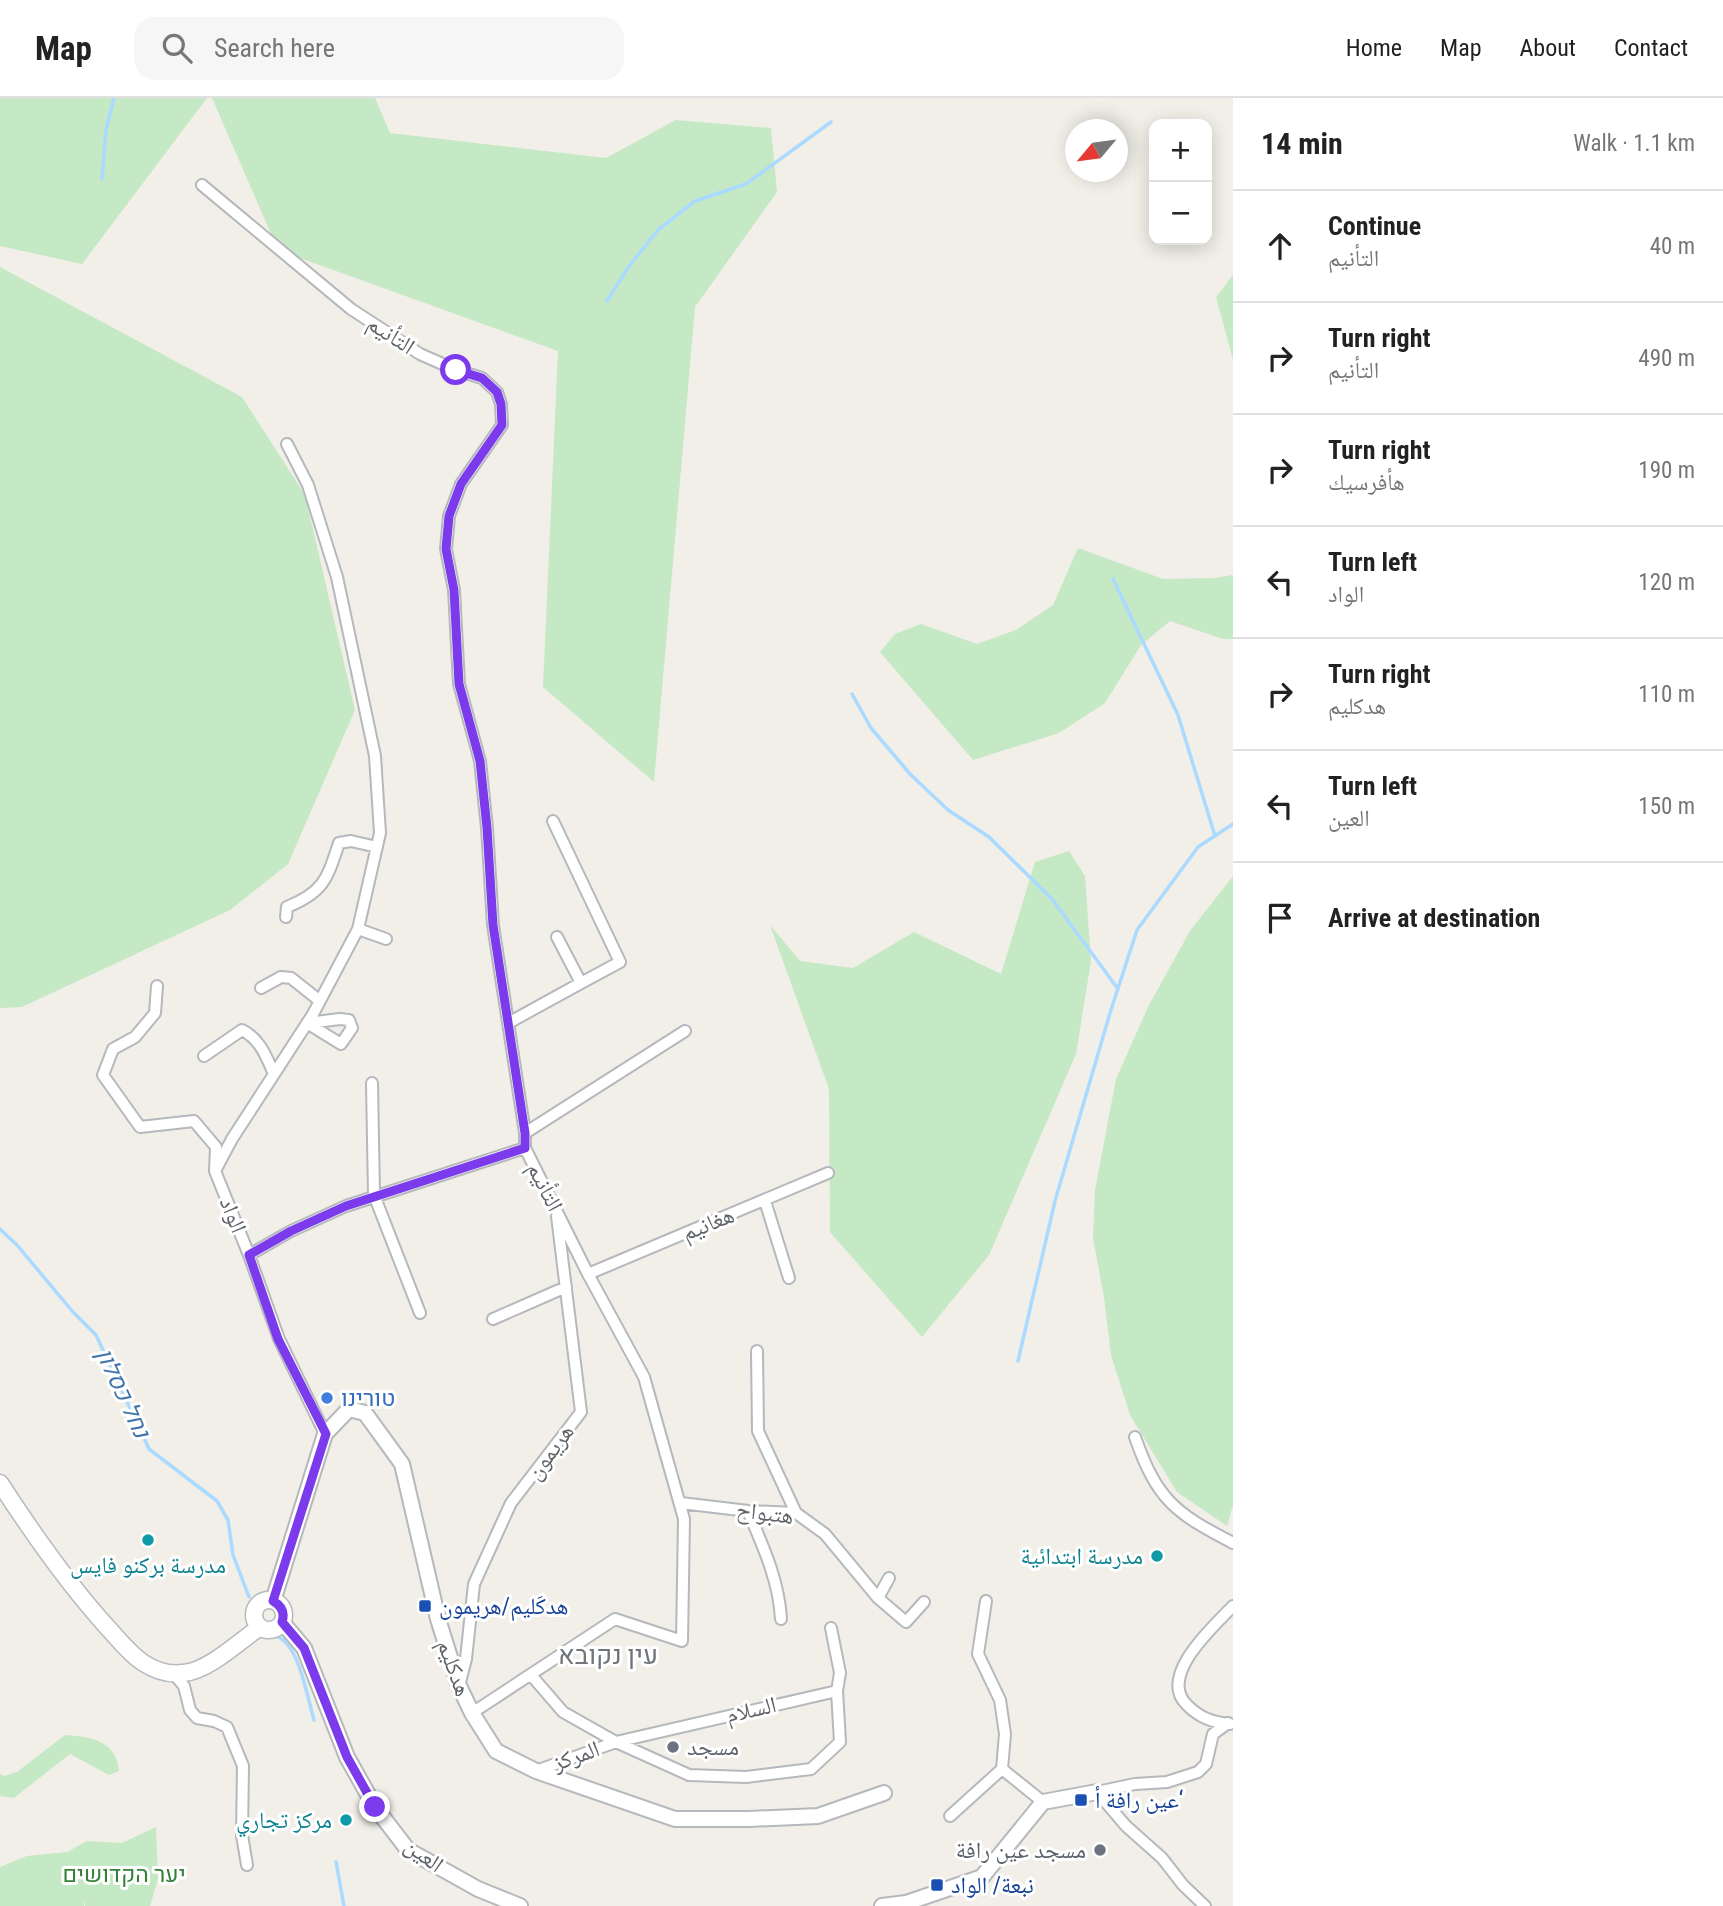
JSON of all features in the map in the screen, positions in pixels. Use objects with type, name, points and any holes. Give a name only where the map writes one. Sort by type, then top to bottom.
[{"type":"main road","points":[[0,1483],[39,1543],[94,1614],[142,1662],[155,1669],[184,1674],[205,1665],[260,1627]]},
{"type":"main road","points":[[263,1601],[273,1601],[281,1607],[282,1622],[272,1630],[260,1627],[254,1618],[256,1608],[263,1601]]},
{"type":"street","name":"التأنيم","points":[[202,184],[351,310],[419,354],[482,378],[497,392],[501,404],[502,425],[461,484],[449,516],[446,549],[454,590],[459,684],[480,761],[493,925],[510,1022],[525,1148],[588,1274],[645,1377],[684,1519],[682,1641],[615,1619],[472,1713]]},
{"type":"street","points":[[215,1171],[232,1139],[320,1001],[358,929],[380,833],[376,756],[337,577],[309,485],[287,444]]},
{"type":"street","points":[[510,1022],[620,962],[553,821]]},
{"type":"street","points":[[286,917],[287,907],[315,894],[326,880],[339,843],[351,841],[377,847]]},
{"type":"street","points":[[358,929],[386,939]]},
{"type":"street","points":[[557,937],[581,983]]},
{"type":"street","points":[[261,988],[281,977],[290,978],[320,1001]]},
{"type":"street","name":"الواد","points":[[157,986],[155,1013],[135,1037],[113,1049],[103,1075],[140,1127],[194,1121],[216,1147],[215,1171],[249,1255],[278,1339],[326,1434]]},
{"type":"street","points":[[204,1056],[242,1030],[251,1035],[263,1050],[274,1074]]},
{"type":"street","points":[[525,1133],[685,1031]]},
{"type":"street","points":[[372,1083],[374,1195],[419,1313]]},
{"type":"street","points":[[249,1255],[291,1231],[374,1195],[525,1148]]},
{"type":"street","name":"هغانيم","points":[[588,1274],[828,1174]]},
{"type":"street","points":[[765,1201],[789,1278]]},
{"type":"street","name":"هريمون","points":[[459,1686],[466,1659],[474,1584],[511,1503],[581,1412],[556,1207]]},
{"type":"street","points":[[493,1318],[566,1287]]},
{"type":"street","points":[[757,1351],[758,1431],[796,1513]]},
{"type":"street","name":"هدكليم","points":[[273,1601],[326,1434],[349,1409],[365,1413],[402,1464],[438,1619],[459,1686],[496,1751],[536,1771],[676,1819],[818,1816],[884,1793]]},
{"type":"street","points":[[1135,1437],[1159,1491],[1174,1507],[1204,1529],[1233,1544]]},
{"type":"street","name":"هتبواح","points":[[681,1503],[748,1511],[796,1513],[825,1534],[863,1582],[906,1622],[924,1602]]},
{"type":"street","points":[[748,1511],[774,1577],[780,1598],[781,1619]]},
{"type":"street","points":[[878,1598],[888,1578]]},
{"type":"street","points":[[950,1816],[1002,1769],[1005,1734],[1000,1700],[978,1654],[986,1601]]},
{"type":"street","points":[[1230,1724],[1205,1719],[1196,1714],[1183,1701],[1178,1681],[1185,1661],[1233,1606]]},
{"type":"street","name":"العين","points":[[282,1622],[304,1648],[347,1757],[375,1807],[408,1850],[478,1889],[520,1906]]},
{"type":"street","points":[[531,1675],[563,1712],[615,1742],[689,1775],[732,1778],[770,1776],[811,1769],[840,1742],[837,1690],[840,1673],[831,1628]]},
{"type":"street","points":[[173,1673],[184,1686],[190,1710],[197,1718],[227,1727],[238,1753],[243,1766],[242,1835],[247,1865]]},
{"type":"street","name":"السلام","points":[[615,1742],[837,1690]]},
{"type":"street","points":[[882,1906],[906,1903],[982,1877],[1043,1802],[1135,1784],[1167,1782],[1198,1772],[1206,1764],[1213,1734],[1230,1724]]},
{"type":"street","name":"المركز","points":[[536,1771],[615,1742]]},
{"type":"street","points":[[1002,1769],[1043,1802]]},
{"type":"street","points":[[1097,1792],[1126,1826],[1162,1858],[1183,1885],[1205,1906]]},
{"type":"green space","points":[[0,98],[207,98],[82,264],[0,246]]},
{"type":"green space","points":[[212,98],[375,98],[390,133],[606,158],[676,120],[771,128],[777,192],[695,307],[654,782],[543,687],[558,351],[278,250]]},
{"type":"green space","points":[[0,267],[242,397],[305,495],[355,710],[288,864],[230,910],[22,1007],[0,1008]]},
{"type":"green space","points":[[1233,275],[1233,360],[1216,297]]},
{"type":"green space","points":[[1078,548],[1163,579],[1233,575],[1233,639],[1223,639],[1170,621],[1141,645],[1105,703],[1059,733],[973,760],[880,652],[895,634],[921,624],[977,644],[1016,630],[1053,605]]},
{"type":"green space","points":[[1069,851],[1085,876],[1091,961],[1076,1054],[989,1255],[922,1337],[830,1232],[829,1089],[770,925],[800,961],[853,968],[914,932],[1001,974],[1035,862]]},
{"type":"green space","points":[[1233,876],[1233,1505],[1227,1526],[1177,1492],[1130,1415],[1111,1355],[1093,1238],[1095,1190],[1116,1079],[1149,1005],[1190,931]]},
{"type":"green space","points":[[65,1735],[101,1742],[113,1753],[119,1771],[109,1775],[70,1754],[14,1798],[0,1796],[0,1774],[4,1776],[17,1772]]},
{"type":"green space","name":"יער הקדושים","points":[[156,1827],[158,1879],[150,1906],[85,1906],[85,1897],[84,1906],[0,1906],[0,1867],[27,1856],[67,1852],[87,1841],[122,1843]]},
{"type":"waterway","points":[[102,179],[106,130],[114,98]]},
{"type":"waterway","points":[[607,301],[629,266],[658,230],[695,201],[746,184],[831,122]]},
{"type":"waterway","points":[[1113,579],[1178,715],[1215,836]]},
{"type":"waterway","points":[[852,694],[871,728],[911,775],[948,810],[989,837],[1052,899],[1118,989]]},
{"type":"waterway","points":[[1018,1361],[1055,1201],[1137,930],[1198,847],[1233,824]]},
{"type":"waterway","name":"נחל כסלון","points":[[0,1229],[96,1335],[149,1449],[217,1501],[228,1520],[233,1555],[249,1597]]},
{"type":"waterway","points":[[269,1632],[284,1641],[295,1656],[314,1720]]},
{"type":"waterway","name":"נחל כסלון","points":[[336,1862],[344,1906]]},
{"type":"place","name":"טורינו","points":[[327,1398]]},
{"type":"place","name":"مدرسة بركنو فايس","points":[[148,1540]]},
{"type":"place","name":"مدرسة ابتدائية","points":[[1157,1556]]},
{"type":"place","name":"هدكَليم/هريمون","points":[[425,1606]]},
{"type":"place","name":"مسجد","points":[[673,1747]]},
{"type":"place","name":"عين رافة أ‘","points":[[1081,1800]]},
{"type":"place","name":"مركز تجاري","points":[[346,1820]]},
{"type":"place","name":"مسجد عين رافة","points":[[1100,1850]]},
{"type":"place","name":"نبعة/ الواد","points":[[937,1885]]},
{"type":"district","name":"עין נקובא","points":[[608,1655]]},
{"type":"route","points":[[375,1807],[347,1757],[304,1648],[282,1622],[281,1607],[273,1601],[326,1434],[278,1339],[249,1255],[291,1231],[374,1195],[525,1148],[510,1022],[493,925],[480,761],[459,684],[454,590],[446,549],[449,516],[461,484],[502,425],[501,404],[497,392],[482,378],[456,370]]}]
